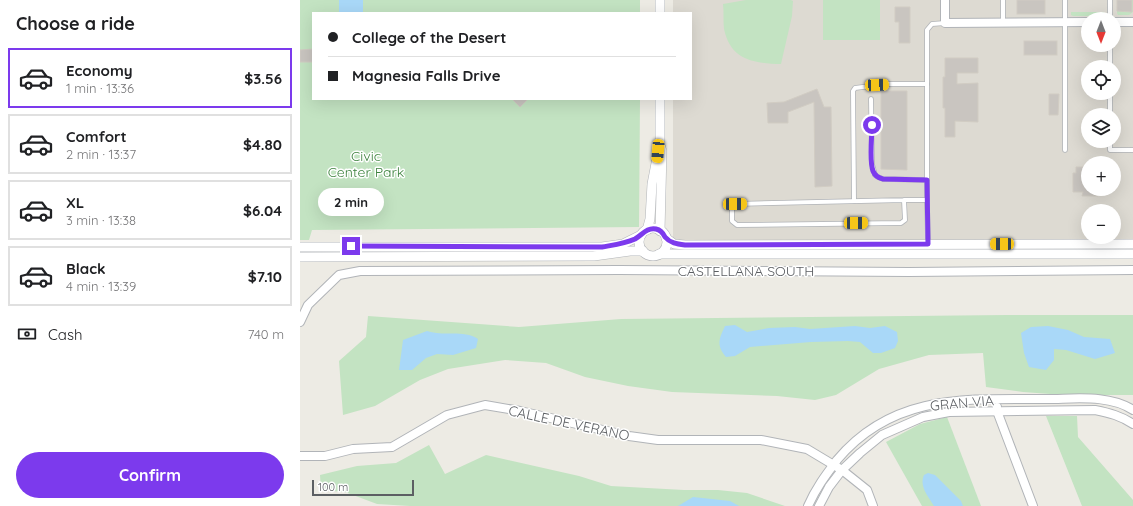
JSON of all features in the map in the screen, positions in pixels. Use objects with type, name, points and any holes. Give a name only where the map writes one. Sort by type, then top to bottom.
[{"type":"street","points":[[660,0],[660,12]]},
{"type":"street","points":[[945,0],[945,23],[1081,22]]},
{"type":"street","points":[[1121,22],[1133,22]]},
{"type":"street","points":[[660,100],[660,145],[652,184],[650,219],[639,244],[643,251],[650,256],[659,254],[1133,254]]},
{"type":"street","points":[[659,254],[666,247],[663,234],[662,151],[660,145]]},
{"type":"street","points":[[300,247],[602,247],[623,244],[644,233],[656,229],[674,244],[685,245],[1133,244]]},
{"type":"street","points":[[300,252],[313,251],[320,246]]},
{"type":"street","points":[[300,257],[594,256],[630,251],[643,251]]},
{"type":"street","name":"CASTELLANA SOUTH","points":[[300,322],[308,305],[340,276],[360,271],[627,270],[916,272],[1133,270]]},
{"type":"street","points":[[997,399],[997,411],[1033,506]]},
{"type":"street","name":"GRAN VIA","points":[[808,506],[819,483],[844,452],[864,434],[888,419],[911,409],[957,400],[997,399],[1102,400],[1118,403],[1133,410]]},
{"type":"street","name":"CALLE DE VERANO","points":[[300,456],[325,456],[353,450],[392,446],[447,415],[485,405],[520,411],[629,436],[658,440],[761,440],[807,450],[842,470],[867,490],[873,506]]},
{"type":"street","name":"GRAN VIA","points":[[819,506],[829,487],[842,470],[882,435],[924,417],[949,412],[1096,410],[1111,413],[1124,418],[1133,424]]},
{"type":"lane","points":[[1003,0],[1003,23]]},
{"type":"lane","points":[[1065,0],[1065,150]]},
{"type":"lane","points":[[1110,0],[1110,12]]},
{"type":"lane","points":[[928,244],[927,30],[932,24],[945,23]]},
{"type":"lane","points":[[854,201],[852,91],[855,88],[868,86],[927,84]]},
{"type":"lane","points":[[872,99],[872,164],[875,175],[883,179],[927,180]]},
{"type":"lane","points":[[1110,148],[1110,150],[1133,150]]},
{"type":"lane","points":[[904,200],[905,220],[901,222],[736,225],[732,221],[732,209],[735,204],[854,201],[904,200],[927,200]]},
{"type":"shaded area","points":[[673,0],[1133,0],[1133,240],[1121,240],[1121,204],[1081,204],[1081,240],[673,242],[673,100],[692,100],[692,12],[673,12]]},
{"type":"green space","name":"Civic Center Park","points":[[300,0],[640,0],[640,12],[312,12],[312,100],[640,100],[639,227],[312,230],[309,240],[300,240]]},
{"type":"green space","points":[[746,0],[793,1],[792,16],[781,64],[762,63],[745,58],[732,48],[727,40],[724,29],[723,4]]},
{"type":"green space","points":[[823,0],[880,0],[880,40],[823,40]]},
{"type":"green space","points":[[1117,0],[1133,0],[1133,12],[1129,15],[1121,15],[1121,12],[1117,12]]},
{"type":"green space","points":[[1071,12],[1081,12],[1081,16],[1071,15]]},
{"type":"green space","points":[[1133,315],[1133,395],[1064,395],[986,387],[983,353],[929,355],[879,369],[836,395],[815,400],[777,396],[672,392],[628,386],[585,377],[546,363],[505,360],[448,369],[420,380],[375,406],[343,415],[339,361],[366,337],[368,316],[519,327],[621,319]]},
{"type":"green space","points":[[1046,416],[1077,416],[1078,437],[1133,500],[1133,506],[1082,506]]},
{"type":"green space","points":[[947,417],[981,506],[922,506],[886,442],[920,424]]},
{"type":"green space","points":[[429,445],[445,474],[486,455],[579,476],[611,486],[684,490],[718,490],[747,493],[785,506],[410,506],[377,504],[345,492],[321,490],[320,475],[357,466],[396,463]]},
{"type":"water","points":[[339,0],[363,0],[363,12],[339,12]]},
{"type":"water","points":[[735,325],[747,332],[769,328],[795,327],[810,329],[855,326],[870,328],[885,326],[897,332],[898,341],[895,348],[881,353],[873,353],[860,342],[848,341],[811,342],[750,347],[735,356],[726,357],[721,349],[720,338],[725,326]]},
{"type":"water","points":[[1048,326],[1068,330],[1084,337],[1110,339],[1115,353],[1095,359],[1066,350],[1054,349],[1054,360],[1046,370],[1029,367],[1024,353],[1021,333],[1031,327]]},
{"type":"water","points":[[427,331],[433,333],[466,334],[472,336],[478,339],[476,348],[453,355],[437,354],[426,358],[412,370],[399,370],[403,340]]},
{"type":"water","points":[[928,473],[935,475],[961,501],[963,506],[934,506],[923,487],[924,475]]},
{"type":"water","points":[[693,497],[730,501],[739,506],[678,506]]},
{"type":"building","points":[[1017,0],[1045,0],[1045,14],[1017,14]]},
{"type":"building","points":[[1117,0],[1132,0],[1132,12],[1117,11]]},
{"type":"building","points":[[895,7],[910,7],[910,43],[899,43],[899,22],[895,22]]},
{"type":"building","points":[[1024,41],[1057,41],[1057,55],[1024,55]]},
{"type":"building","points":[[312,49],[312,62],[300,62],[300,50]]},
{"type":"building","points":[[945,58],[978,58],[978,73],[957,73],[957,84],[978,83],[978,122],[955,121],[955,137],[945,137],[943,77],[945,77]]},
{"type":"building","points":[[817,89],[824,107],[831,107],[832,186],[815,187],[814,102],[788,112],[788,123],[768,123],[767,103],[784,102]]},
{"type":"building","points":[[881,91],[907,91],[907,170],[881,169]]},
{"type":"building","points":[[1049,94],[1059,94],[1058,115],[1049,115]]},
{"type":"building","points":[[513,100],[527,100],[520,107]]},
{"type":"building","points":[[1076,167],[1081,167],[1081,192],[1073,192],[1073,173],[1076,173]]},
{"type":"route","points":[[351,246],[602,247],[623,244],[641,236],[644,232],[651,228],[660,231],[674,244],[685,245],[928,244],[927,180],[883,179],[875,175],[872,164],[872,125]]}]
